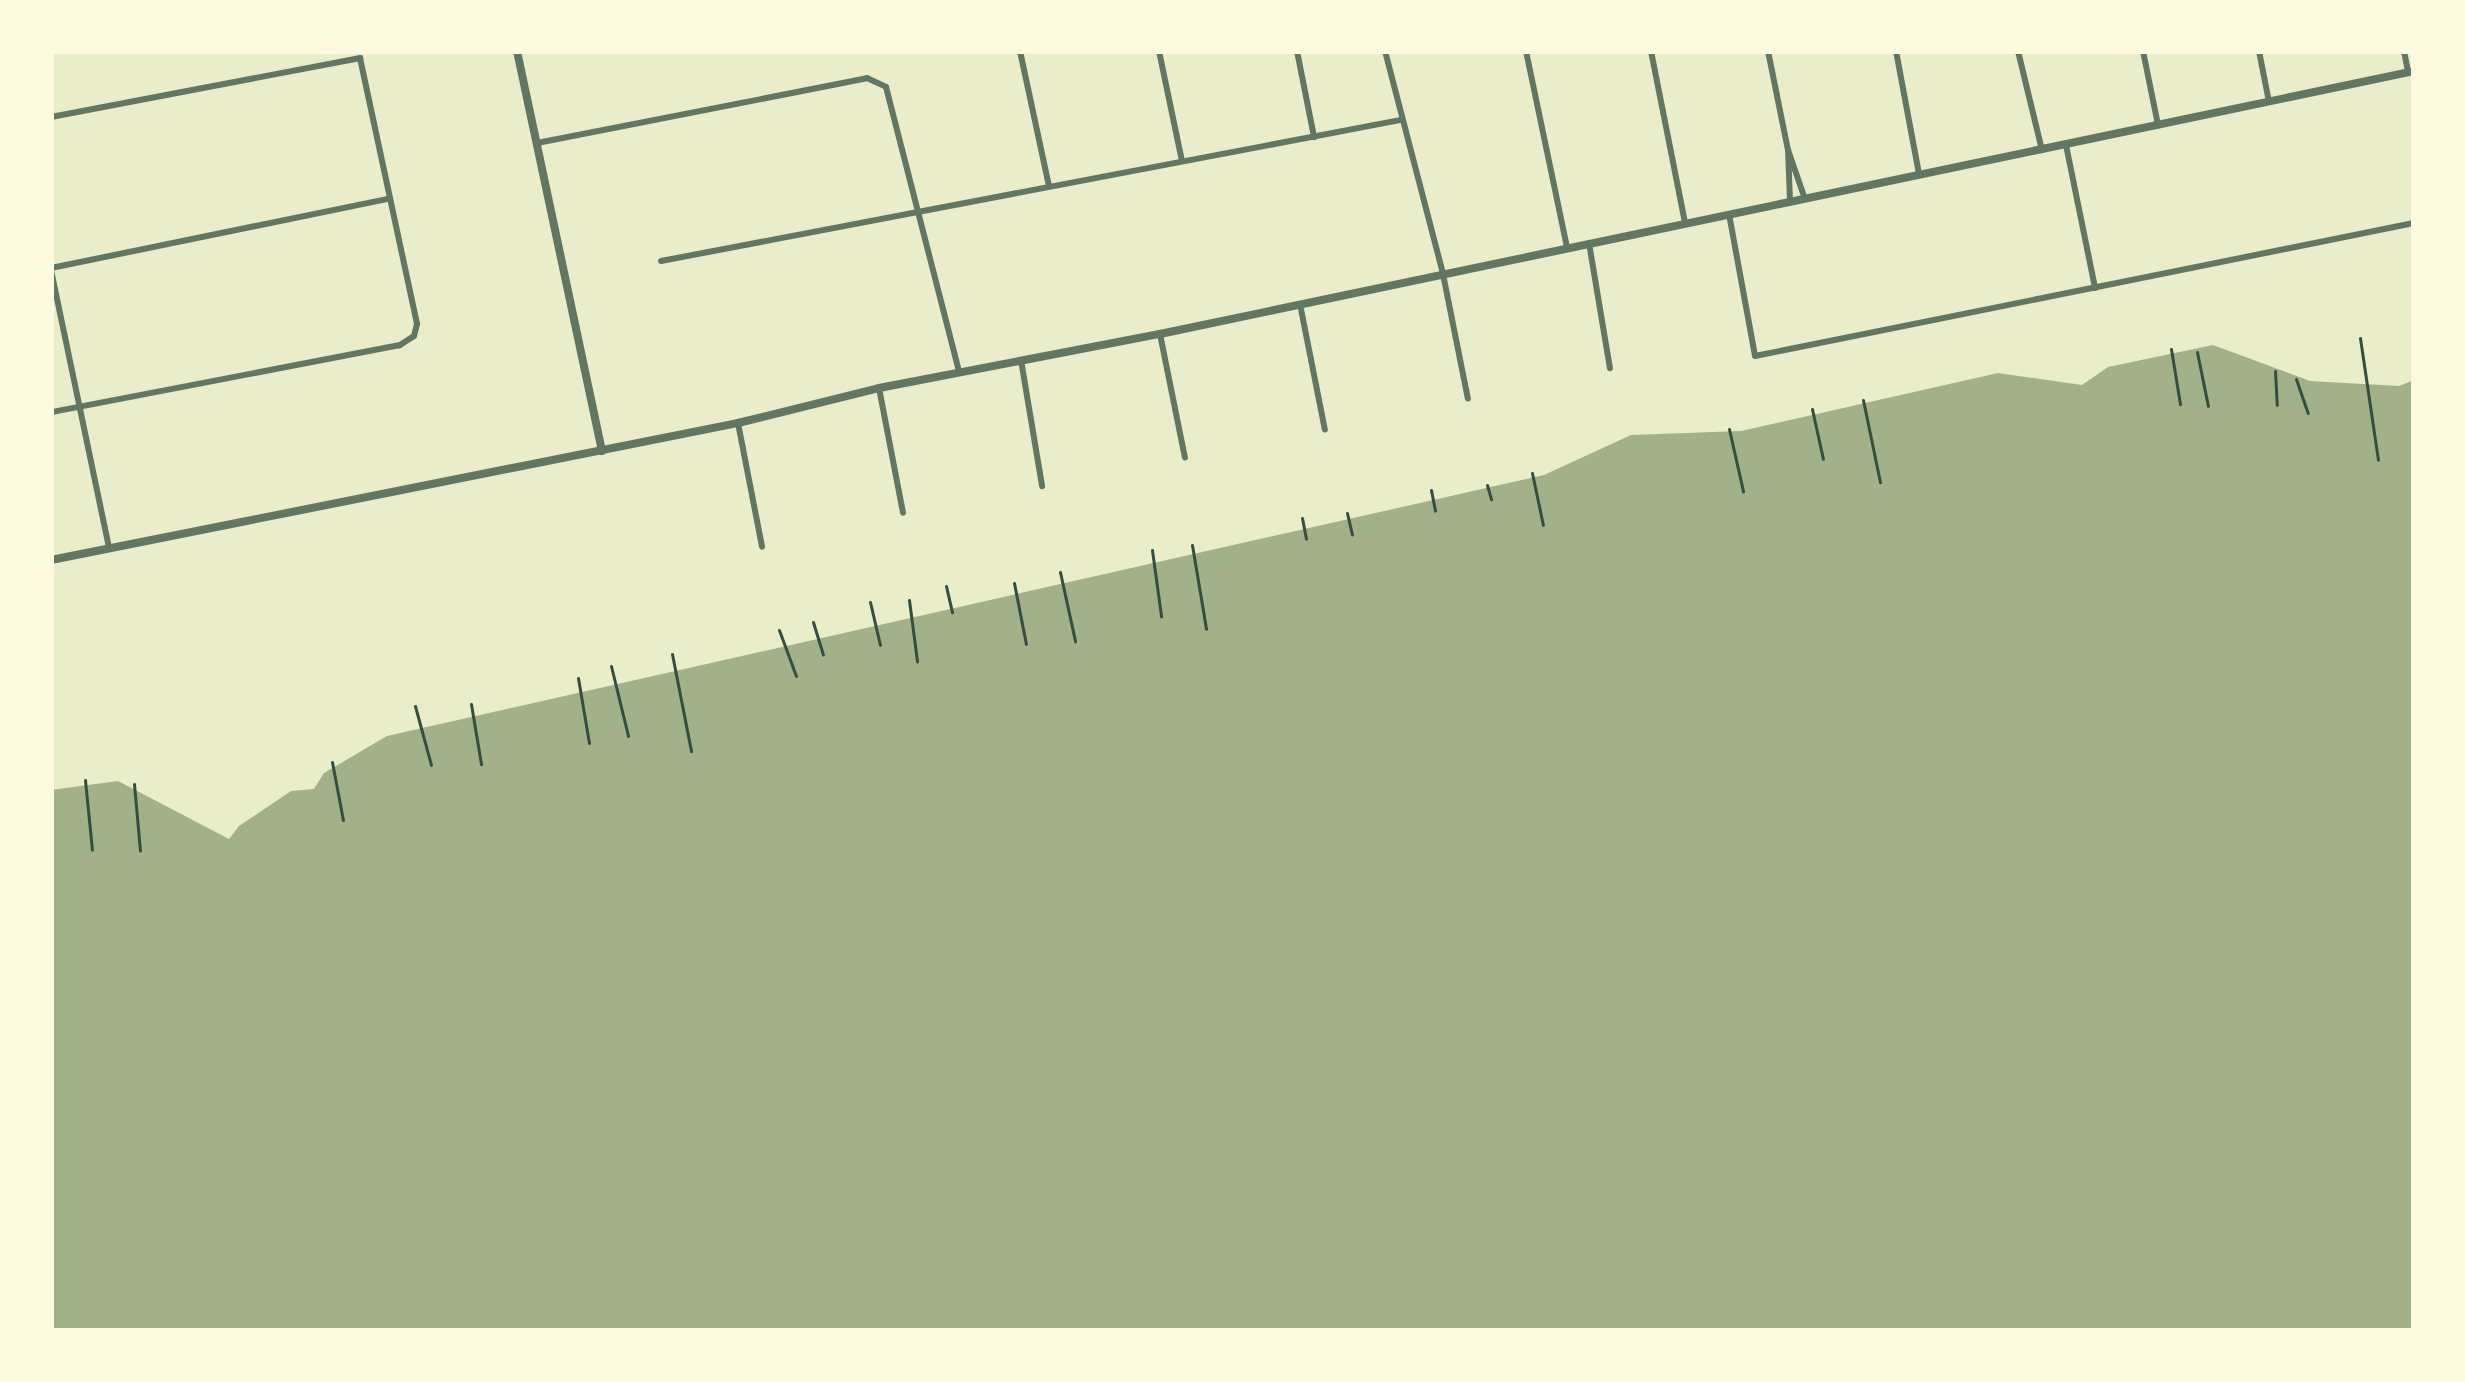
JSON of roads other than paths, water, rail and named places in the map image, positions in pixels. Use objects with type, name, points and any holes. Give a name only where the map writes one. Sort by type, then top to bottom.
[{"type":"street","points":[[517,51],[602,451]]},
{"type":"street","points":[[1020,51],[1049,186]]},
{"type":"street","points":[[1159,51],[1182,161]]},
{"type":"street","points":[[1297,51],[1314,136]]},
{"type":"street","points":[[1384,51],[1443,274],[1468,399]]},
{"type":"street","points":[[1526,51],[1567,248]]},
{"type":"street","points":[[1652,51],[1685,224]]},
{"type":"street","points":[[1768,51],[1788,150],[1805,199]]},
{"type":"street","points":[[1896,51],[1919,174]]},
{"type":"street","points":[[2018,51],[2042,150]]},
{"type":"street","points":[[2143,51],[2158,125]]},
{"type":"street","points":[[2259,51],[2269,102]]},
{"type":"street","points":[[51,560],[602,451],[879,388],[1160,334],[2411,72],[2404,51]]},
{"type":"street","points":[[51,117],[359,58],[417,324],[414,336],[400,345],[51,412]]},
{"type":"street","points":[[537,143],[867,78],[890,92],[959,372]]},
{"type":"street","points":[[661,260],[1400,120]]},
{"type":"street","points":[[2066,145],[2095,288]]},
{"type":"street","points":[[1788,150],[1790,202]]},
{"type":"street","points":[[110,548],[51,269],[389,199]]},
{"type":"street","points":[[1729,214],[1756,356],[2414,223]]},
{"type":"street","points":[[1589,243],[1610,368]]},
{"type":"street","points":[[1300,304],[1325,430]]},
{"type":"street","points":[[1160,334],[1185,458]]},
{"type":"street","points":[[1022,360],[1042,486]]},
{"type":"street","points":[[879,388],[903,514]]},
{"type":"street","points":[[737,423],[762,547]]}]
